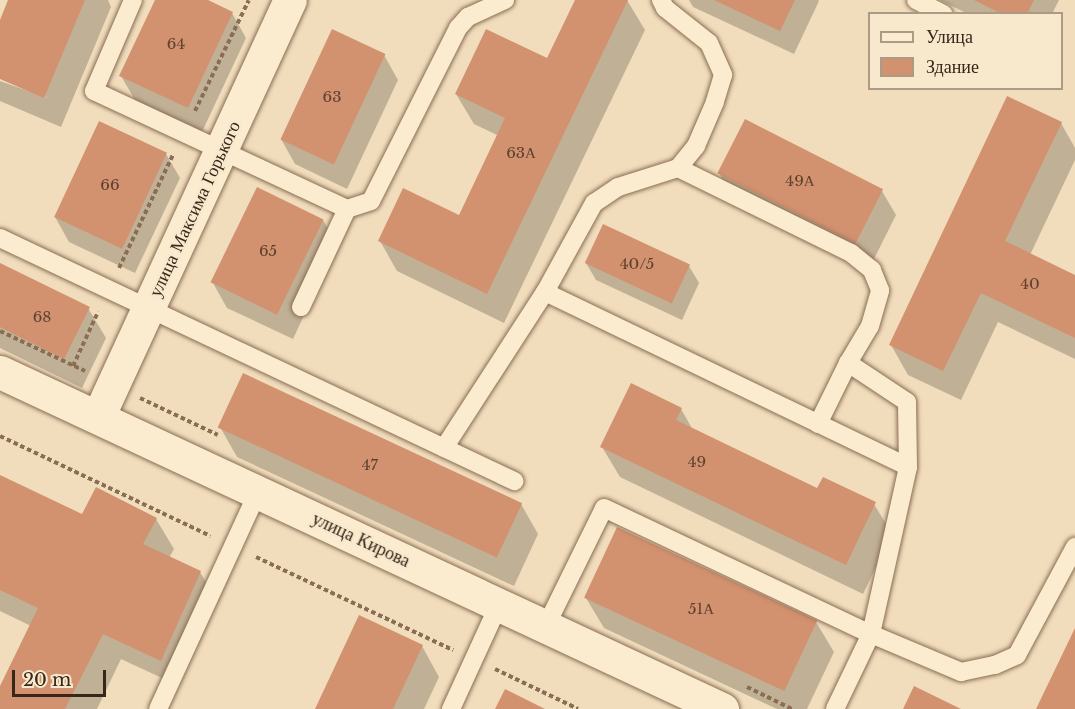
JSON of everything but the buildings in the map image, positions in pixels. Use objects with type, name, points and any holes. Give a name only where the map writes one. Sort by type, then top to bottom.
[{"type":"street","name":"улица Максима Горького","points":[[98,417],[222,152],[290,0]]},
{"type":"street","name":"улица Кирова","points":[[0,372],[722,709]]},
{"type":"lane","points":[[133,0],[94,91],[347,209],[371,201],[458,28],[468,17],[505,0]]},
{"type":"lane","points":[[444,448],[545,292],[594,203],[618,187],[678,168],[696,146],[723,75],[709,43],[665,8],[661,0]]},
{"type":"lane","points":[[916,0],[940,12]]},
{"type":"lane","points":[[678,168],[851,254],[872,270],[880,290],[870,326],[848,363],[818,424]]},
{"type":"lane","points":[[301,307],[347,209]]},
{"type":"lane","points":[[0,238],[148,310],[514,481]]},
{"type":"lane","points":[[545,292],[908,467]]},
{"type":"lane","points":[[835,709],[871,634],[908,467],[907,402],[848,363]]},
{"type":"lane","points":[[158,709],[258,492]]},
{"type":"lane","points":[[546,626],[604,508],[871,634],[962,672],[995,665],[1017,655],[1075,547]]},
{"type":"lane","points":[[451,709],[499,604]]},
{"type":"path","points":[[73,366],[249,0]]},
{"type":"path","points":[[0,332],[93,375]]},
{"type":"path","points":[[0,436],[578,709]]}]
